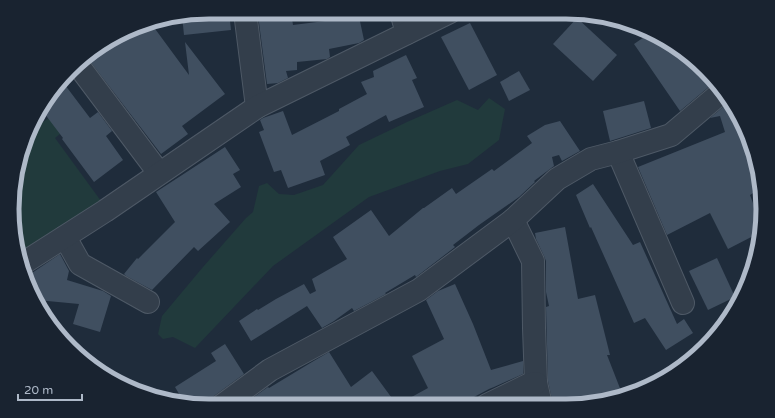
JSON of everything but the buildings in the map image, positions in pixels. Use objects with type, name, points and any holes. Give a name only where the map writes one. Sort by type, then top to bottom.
[{"type":"street","points":[[246,19],[257,107]]},
{"type":"street","points":[[403,19],[407,33]]},
{"type":"street","points":[[26,261],[65,237],[257,107],[436,19]]},
{"type":"street","points":[[81,69],[159,173]]},
{"type":"street","points":[[231,399],[270,370],[419,290],[512,220],[557,179],[590,159],[618,152],[671,135],[718,95]]},
{"type":"street","points":[[618,152],[683,303]]},
{"type":"street","points":[[512,220],[533,261],[536,383],[540,399]]},
{"type":"street","points":[[65,237],[80,264],[148,302]]},
{"type":"street","points":[[499,399],[528,385],[536,383]]},
{"type":"green space","points":[[489,98],[505,109],[499,140],[468,164],[440,171],[369,197],[273,266],[195,348],[173,337],[163,339],[158,334],[162,316],[203,267],[253,212],[259,186],[267,183],[279,194],[294,195],[323,185],[359,145],[457,100],[478,110]]},
{"type":"green space","points":[[67,105],[77,120],[55,138],[101,201],[24,251],[19,221],[19,197],[25,160],[33,136],[41,120],[43,122]]}]
